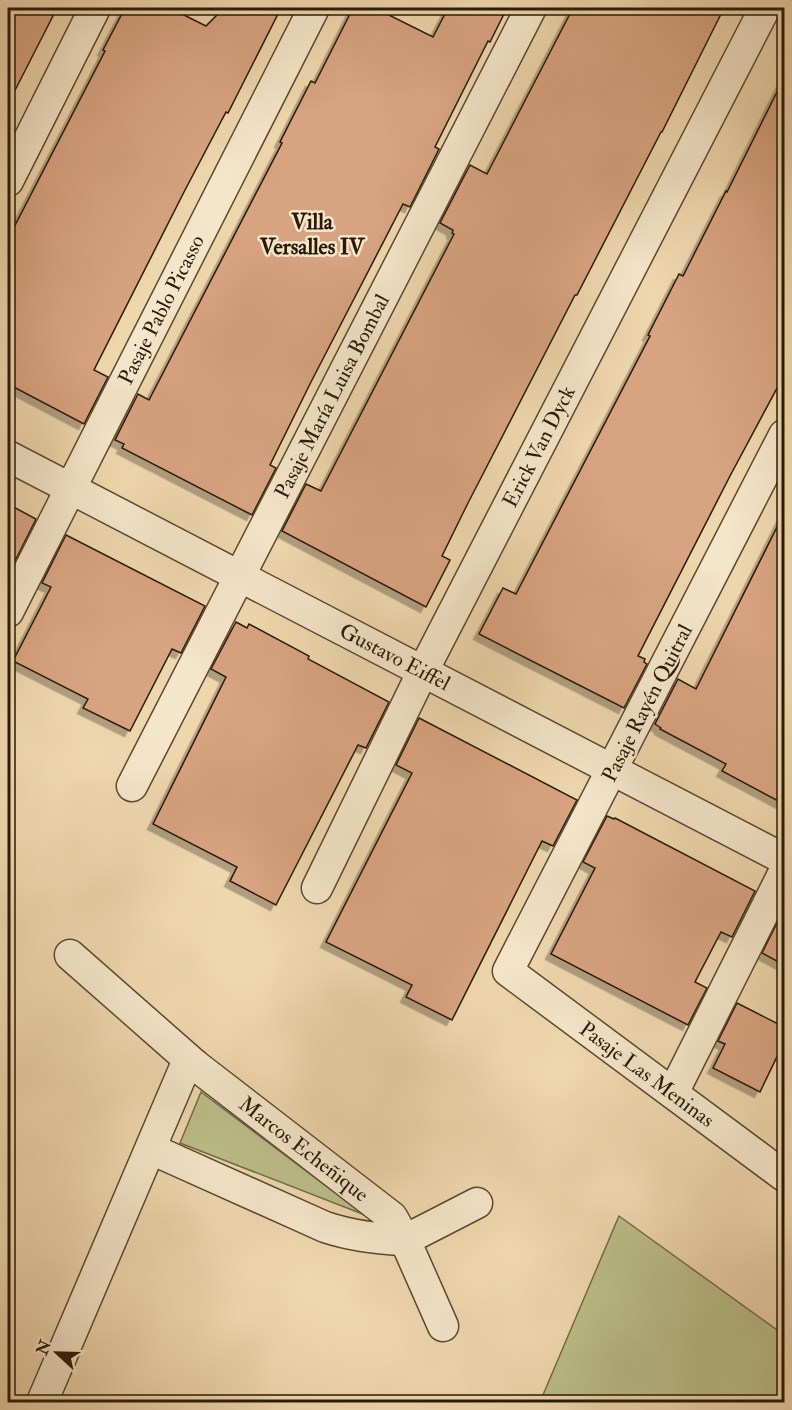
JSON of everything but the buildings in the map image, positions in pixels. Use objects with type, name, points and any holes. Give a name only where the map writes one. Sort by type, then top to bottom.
[{"type":"street","points":[[8,181],[95,8]]},
{"type":"street","name":"Pasaje Pablo Picasso","points":[[8,612],[314,8]]},
{"type":"street","name":"Pasaje María Luisa Bombal","points":[[132,786],[531,8]]},
{"type":"street","name":"Erick Van Dyck","points":[[317,888],[423,671],[765,8]]},
{"type":"street","name":"Pasaje Rayén Quitral","points":[[508,971],[784,435]]},
{"type":"street","name":"Gustavo Eiffel","points":[[8,456],[784,859]]},
{"type":"street","points":[[673,1093],[784,872]]},
{"type":"street","name":"Marcos Echeñique","points":[[70,955],[190,1066],[392,1217],[405,1240],[443,1326]]},
{"type":"street","name":"Pasaje Las Meninas","points":[[508,971],[784,1176]]},
{"type":"street","points":[[42,1402],[151,1149],[190,1066]]},
{"type":"street","name":"Marcos Echeñique","points":[[151,1149],[325,1227],[350,1235],[405,1240],[477,1203]]},
{"type":"green space","points":[[201,1092],[365,1215],[180,1143]]},
{"type":"green space","points":[[619,1216],[784,1335],[784,1402],[540,1402]]},
{"type":"district","name":"Villa Versalles IV","points":[[312,234]]}]
